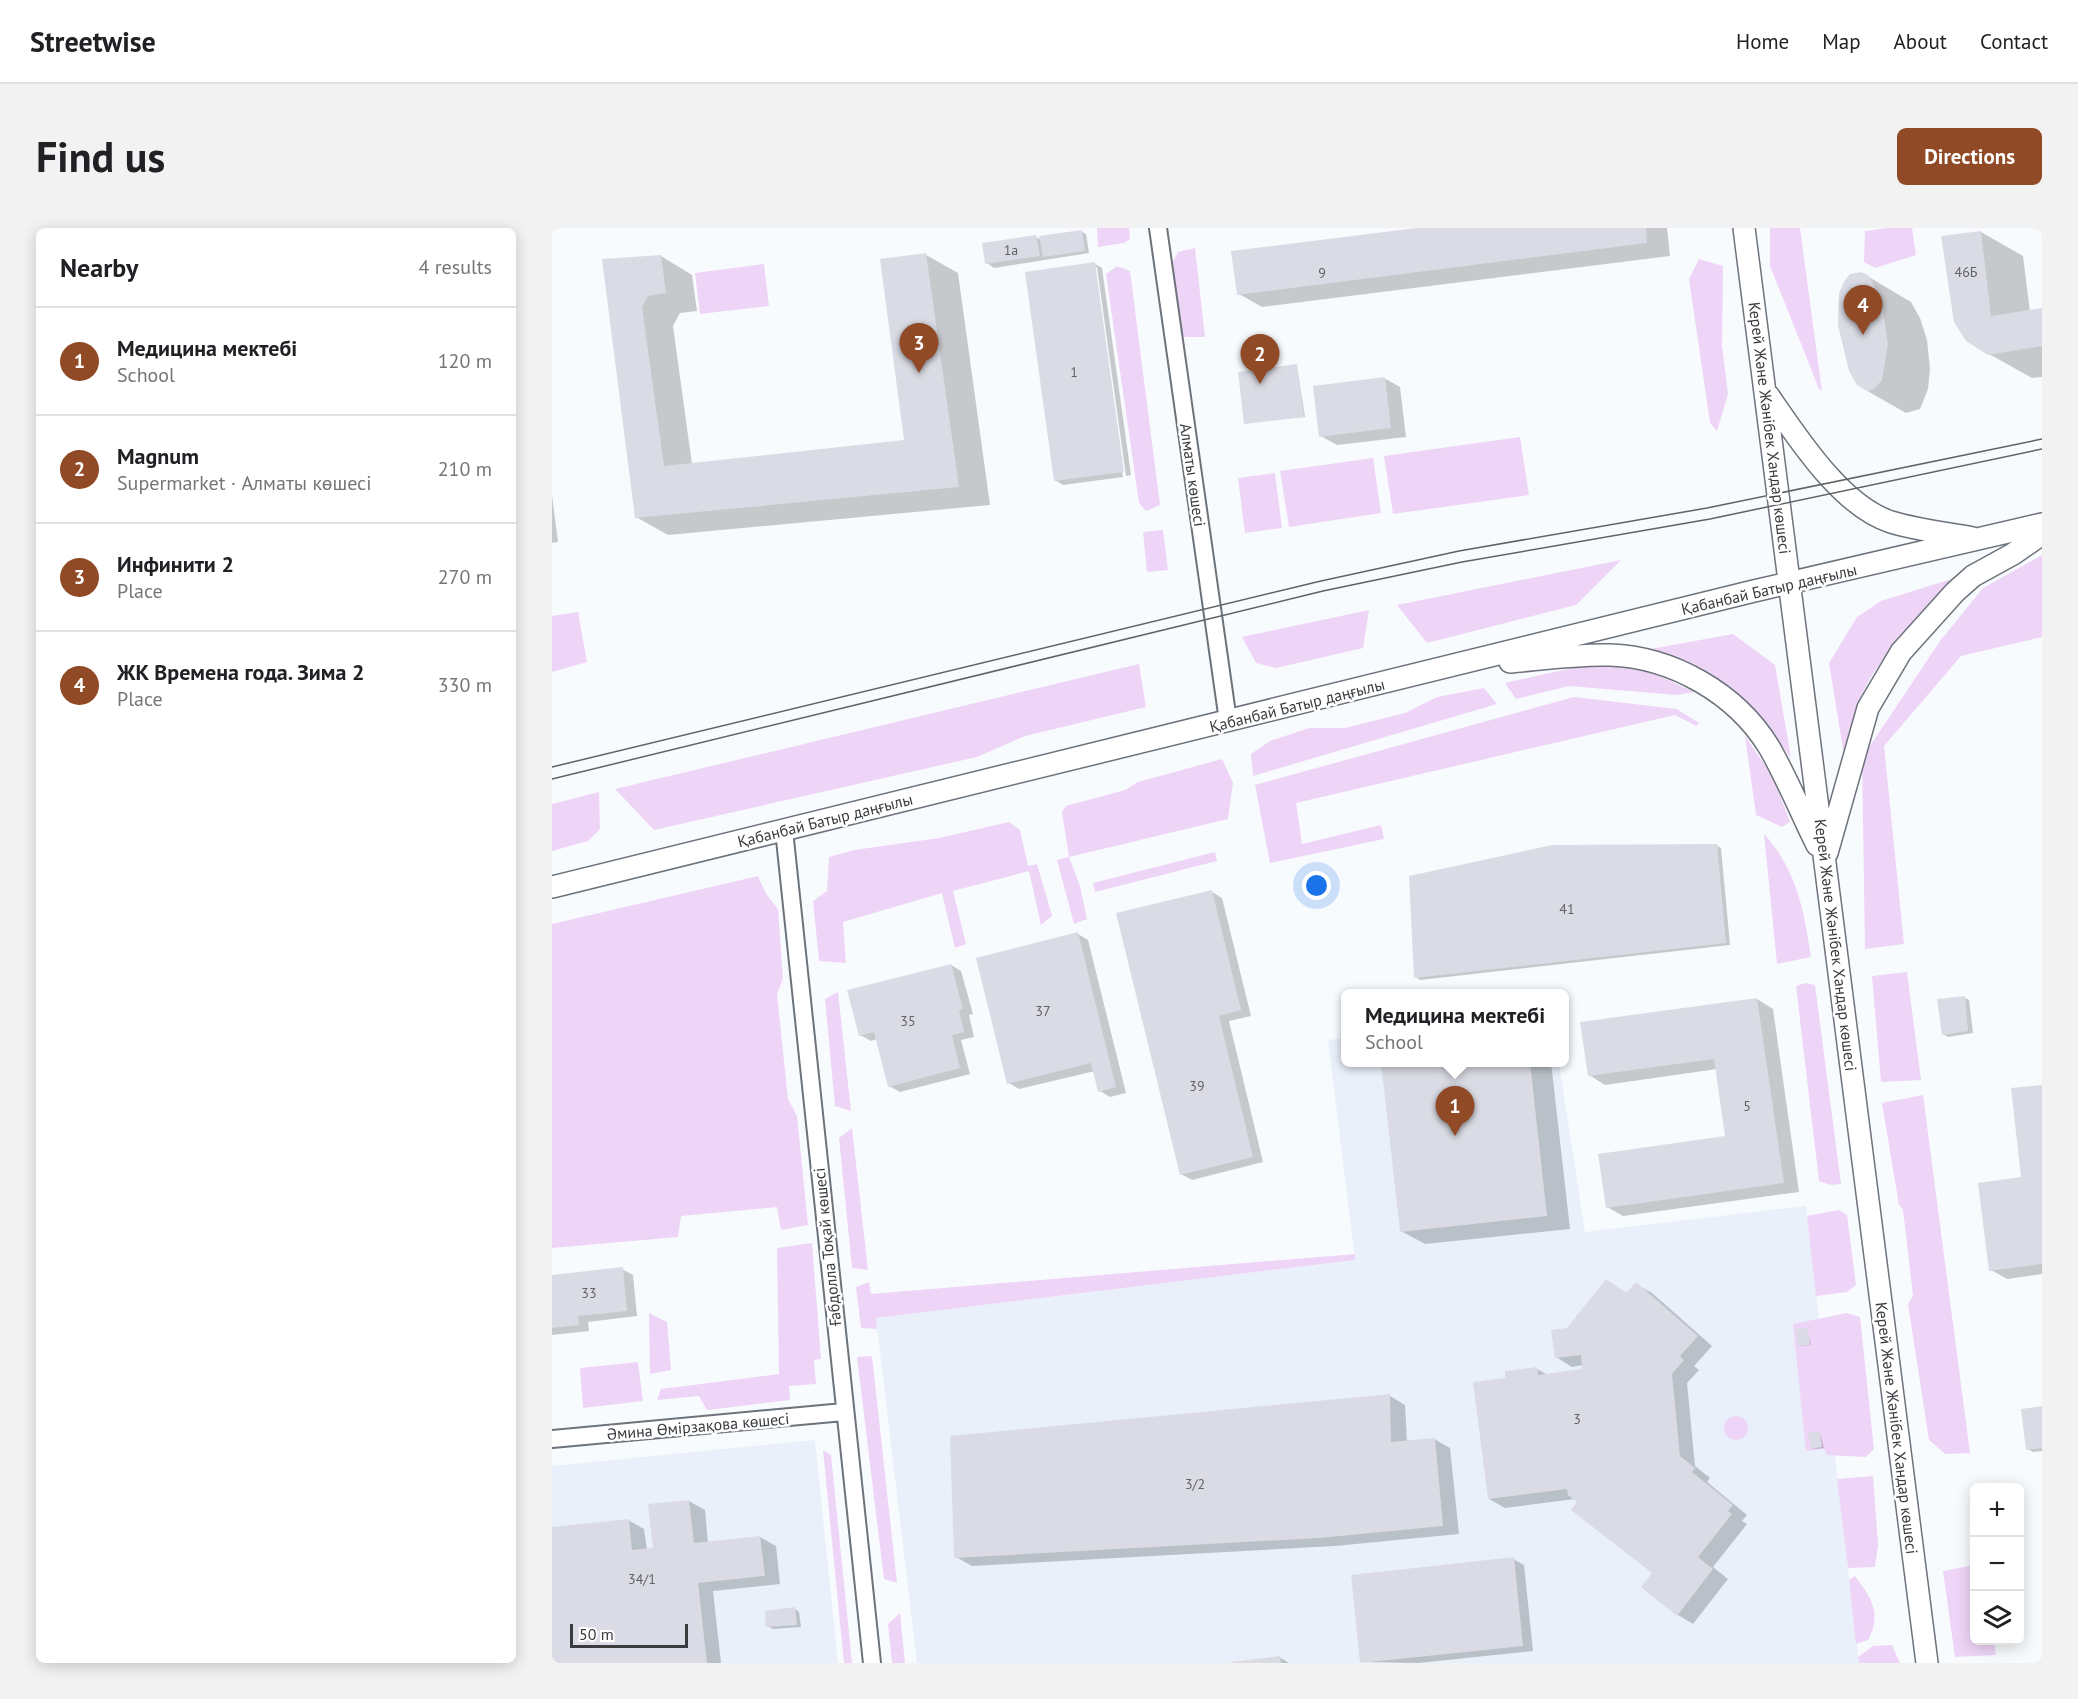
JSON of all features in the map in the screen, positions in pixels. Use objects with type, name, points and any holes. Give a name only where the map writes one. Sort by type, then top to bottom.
[{"type":"main road","name":"Керей Және Жәнібек Хандар көшесі","points":[[1744,228],[1927,1663]]},
{"type":"main road","points":[[1766,392],[1817,461],[1855,503],[1890,522],[1980,539]]},
{"type":"main road","name":"Қабанбай Батыр даңғылы","points":[[552,887],[2042,524]]},
{"type":"main road","points":[[1825,862],[1868,708],[1900,652],[1955,592],[1973,576],[2013,555],[2042,534]]},
{"type":"main road","points":[[1453,666],[1609,655],[1645,658],[1680,670],[1720,694],[1768,746],[1825,862]]},
{"type":"street","name":"Алматы көшесі","points":[[1158,228],[1228,721]]},
{"type":"street","name":"Ғабдолла Тоқай көшесі","points":[[784,830],[872,1663]]},
{"type":"street","name":"Әмина Өмірзақова көшесі","points":[[552,1439],[844,1412]]},
{"type":"shaded area","points":[[1097,228],[1129,228],[1130,239],[1124,243],[1098,247]]},
{"type":"shaded area","points":[[1770,228],[1800,228],[1822,391],[1819,389],[1770,266]]},
{"type":"shaded area","points":[[1912,228],[1916,255],[1875,268],[1864,262],[1865,231]]},
{"type":"shaded area","points":[[1195,248],[1205,337],[1182,337],[1170,267],[1178,252]]},
{"type":"shaded area","points":[[1699,259],[1723,266],[1722,345],[1728,394],[1717,431],[1710,423],[1689,279]]},
{"type":"shaded area","points":[[764,264],[769,306],[700,314],[695,273]]},
{"type":"shaded area","points":[[1117,266],[1130,271],[1160,505],[1146,511],[1139,503],[1106,274]]},
{"type":"shaded area","points":[[1520,437],[1529,495],[1393,514],[1384,456]]},
{"type":"shaded area","points":[[1373,458],[1381,513],[1289,527],[1280,471]]},
{"type":"shaded area","points":[[1275,473],[1282,528],[1245,533],[1238,478]]},
{"type":"shaded area","points":[[1163,530],[1168,570],[1147,572],[1143,532]]},
{"type":"shaded area","points":[[2042,555],[2042,637],[1961,656],[1884,746],[1904,944],[1865,949],[1862,758],[1940,641],[1983,588]]},
{"type":"shaded area","points":[[1621,560],[1576,605],[1427,643],[1397,605]]},
{"type":"shaded area","points":[[1958,577],[1908,630],[1873,674],[1858,704],[1844,755],[1829,663],[1857,617],[1881,601]]},
{"type":"shaded area","points":[[1369,610],[1363,648],[1276,668],[1256,663],[1242,637]]},
{"type":"shaded area","points":[[578,612],[587,662],[552,672],[552,616]]},
{"type":"shaded area","points":[[1733,634],[1775,665],[1791,758],[1745,702],[1717,678],[1686,661],[1645,650]]},
{"type":"shaded area","points":[[1630,663],[1695,692],[1676,695],[1569,686],[1516,699],[1505,683],[1572,668]]},
{"type":"shaded area","points":[[1139,664],[1146,707],[1025,736],[977,757],[654,830],[615,789]]},
{"type":"shaded area","points":[[1484,688],[1497,704],[1253,776],[1251,754],[1270,741],[1309,728],[1345,728],[1405,713],[1437,697]]},
{"type":"shaded area","points":[[1574,697],[1677,709],[1699,723],[1696,726],[1675,715],[1296,803],[1302,844],[1381,825],[1384,839],[1270,863],[1255,785]]},
{"type":"shaded area","points":[[1745,736],[1773,777],[1790,822],[1782,827],[1756,815]]},
{"type":"shaded area","points":[[1222,759],[1233,783],[1228,819],[1069,857],[1062,812],[1066,806],[1125,790],[1138,782]]},
{"type":"shaded area","points":[[599,792],[600,829],[588,841],[552,851],[552,804]]},
{"type":"shaded area","points":[[1009,822],[1020,830],[1028,866],[1037,864],[1052,916],[1041,925],[1029,871],[953,891],[966,944],[955,948],[942,893],[843,922],[846,963],[819,961],[813,901],[827,891],[829,857],[854,850],[939,838]]},
{"type":"shaded area","points":[[1764,834],[1792,877],[1802,907],[1811,957],[1777,964]]},
{"type":"shaded area","points":[[1215,852],[1217,861],[1095,892],[1093,883]]},
{"type":"shaded area","points":[[1069,857],[1080,886],[1087,919],[1074,924],[1057,860]]},
{"type":"shaded area","points":[[758,876],[766,894],[778,909],[783,979],[777,994],[788,1099],[797,1116],[808,1225],[781,1230],[777,1207],[681,1216],[678,1237],[552,1248],[552,924]]},
{"type":"shaded area","points":[[1907,972],[1921,1080],[1881,1082],[1872,976]]},
{"type":"shaded area","points":[[1805,983],[1815,985],[1841,1184],[1831,1185],[1819,1181],[1796,986]]},
{"type":"shaded area","points":[[838,992],[851,1111],[835,1106],[825,999]]},
{"type":"shaded area","points":[[1341,1038],[1341,1067],[1560,1067],[1585,1232],[1806,1206],[1859,1663],[917,1663],[876,1318],[1355,1260],[1328,1040]]},
{"type":"shaded area","points":[[1923,1095],[1970,1453],[1945,1454],[1929,1440],[1908,1304],[1913,1296],[1903,1210],[1899,1205],[1882,1103]]},
{"type":"shaded area","points":[[852,1128],[868,1270],[852,1268],[839,1138]]},
{"type":"shaded area","points":[[1839,1210],[1847,1215],[1856,1285],[1847,1292],[1816,1296],[1807,1216]]},
{"type":"shaded area","points":[[812,1243],[821,1359],[814,1360],[816,1384],[789,1386],[790,1400],[707,1410],[699,1396],[657,1400],[661,1389],[779,1374],[777,1248]]},
{"type":"shaded area","points":[[1355,1254],[1355,1260],[876,1318],[877,1329],[861,1328],[856,1287],[869,1282],[871,1294]]},
{"type":"shaded area","points":[[649,1313],[667,1322],[671,1370],[650,1374]]},
{"type":"shaded area","points":[[1847,1313],[1860,1317],[1874,1449],[1866,1457],[1827,1455],[1824,1449],[1806,1451],[1793,1324]]},
{"type":"shaded area","points":[[872,1356],[897,1583],[884,1579],[857,1357]]},
{"type":"shaded area","points":[[638,1362],[643,1401],[583,1408],[580,1368]]},
{"type":"shaded area","points":[[1736,1416],[1745,1419],[1748,1428],[1745,1437],[1736,1440],[1727,1437],[1724,1428],[1727,1419]]},
{"type":"shaded area","points":[[815,1440],[838,1663],[552,1663],[552,1466]]},
{"type":"shaded area","points":[[823,1450],[831,1455],[852,1663],[844,1663]]},
{"type":"shaded area","points":[[1873,1476],[1878,1545],[1875,1567],[1848,1568],[1837,1479]]},
{"type":"shaded area","points":[[1970,1566],[1970,1645],[1995,1645],[1996,1655],[1955,1657],[1943,1571]]},
{"type":"shaded area","points":[[1855,1576],[1870,1599],[1875,1614],[1868,1640],[1856,1644],[1849,1580]]},
{"type":"shaded area","points":[[900,1613],[905,1663],[892,1663],[888,1624]]},
{"type":"shaded area","points":[[1892,1645],[1900,1663],[1859,1663],[1858,1657],[1873,1646]]},
{"type":"building","points":[[1416,228],[1646,228],[1647,243],[1237,295],[1231,251]]},
{"type":"building","points":[[1082,230],[1085,251],[1043,257],[1039,236]]},
{"type":"building","points":[[1981,231],[1991,316],[2042,308],[2042,346],[1988,355],[1966,341],[1954,322],[1941,236]]},
{"type":"building","points":[[1036,235],[1040,256],[985,264],[982,243]]},
{"type":"building","points":[[926,253],[959,487],[635,518],[602,259],[661,255],[666,293],[648,296],[642,307],[664,466],[904,440],[880,259]]},
{"type":"building","points":[[1095,262],[1124,472],[1054,481],[1025,272]]},
{"type":"building","points":[[1862,272],[1869,276],[1882,302],[1888,344],[1882,380],[1874,389],[1867,391],[1857,385],[1849,371],[1838,325],[1839,293],[1850,274]]},
{"type":"building","points":[[1297,364],[1304,417],[1244,424],[1238,372]]},
{"type":"building","points":[[1385,377],[1391,428],[1319,437],[1313,386]]},
{"type":"building","points":[[1717,844],[1726,943],[1414,978],[1409,876],[1552,845]]},
{"type":"building","points":[[1212,890],[1241,1010],[1219,1016],[1253,1157],[1180,1175],[1116,913]]},
{"type":"building","points":[[1078,932],[1116,1087],[1098,1092],[1091,1063],[1007,1084],[976,958]]},
{"type":"building","points":[[951,964],[963,1009],[959,1010],[964,1032],[952,1035],[960,1068],[888,1087],[874,1032],[859,1036],[847,990]]},
{"type":"building","points":[[1965,996],[1968,1031],[1942,1035],[1937,999]]},
{"type":"building","points":[[1757,998],[1784,1183],[1606,1208],[1598,1154],[1725,1136],[1714,1059],[1588,1076],[1580,1022]]},
{"type":"building","points":[[1382,1067],[1531,1067],[1547,1216],[1400,1232]]},
{"type":"building","points":[[2042,1085],[2042,1264],[1989,1271],[1978,1183],[2021,1177],[2011,1088]]},
{"type":"building","points":[[623,1267],[627,1311],[578,1316],[579,1325],[552,1328],[552,1275]]},
{"type":"building","points":[[1606,1279],[1626,1293],[1636,1282],[1698,1336],[1680,1356],[1684,1360],[1672,1374],[1680,1456],[1695,1468],[1692,1472],[1733,1505],[1728,1511],[1732,1514],[1698,1557],[1713,1569],[1677,1616],[1641,1587],[1652,1573],[1571,1510],[1577,1502],[1568,1495],[1567,1489],[1488,1499],[1473,1382],[1505,1378],[1505,1371],[1537,1367],[1538,1375],[1582,1369],[1581,1355],[1555,1358],[1551,1330],[1567,1328]]},
{"type":"building","points":[[1808,1328],[1810,1345],[1798,1346],[1795,1329]]},
{"type":"building","points":[[1390,1394],[1391,1442],[1435,1438],[1443,1526],[1319,1538],[954,1558],[950,1436]]},
{"type":"building","points":[[2042,1406],[2042,1448],[2026,1450],[2021,1409]]},
{"type":"building","points":[[1820,1432],[1822,1447],[1811,1449],[1808,1433]]},
{"type":"building","points":[[689,1500],[694,1543],[760,1536],[765,1576],[698,1583],[707,1663],[552,1663],[552,1527],[629,1519],[632,1550],[653,1548],[648,1504]]},
{"type":"building","points":[[1514,1557],[1523,1646],[1360,1663],[1351,1575]]},
{"type":"building","points":[[795,1607],[797,1625],[766,1627],[765,1611]]},
{"type":"building","points":[[1280,1656],[1281,1663],[1231,1663],[1231,1662]]},
{"type":"tram line","points":[[552,767],[1321,581],[1459,551],[1707,508],[2042,439]]},
{"type":"tram line","points":[[552,779],[1323,591],[1462,562],[1710,519],[2042,449]]},
{"type":"place","name":"ЖК Времена года. Зима 2","points":[[1863,335]]},
{"type":"place","name":"Инфинити 2","points":[[919,373]]},
{"type":"place","name":"Magnum","points":[[1260,384]]},
{"type":"place","name":"Медицина мектебі","points":[[1455,1136]]}]
